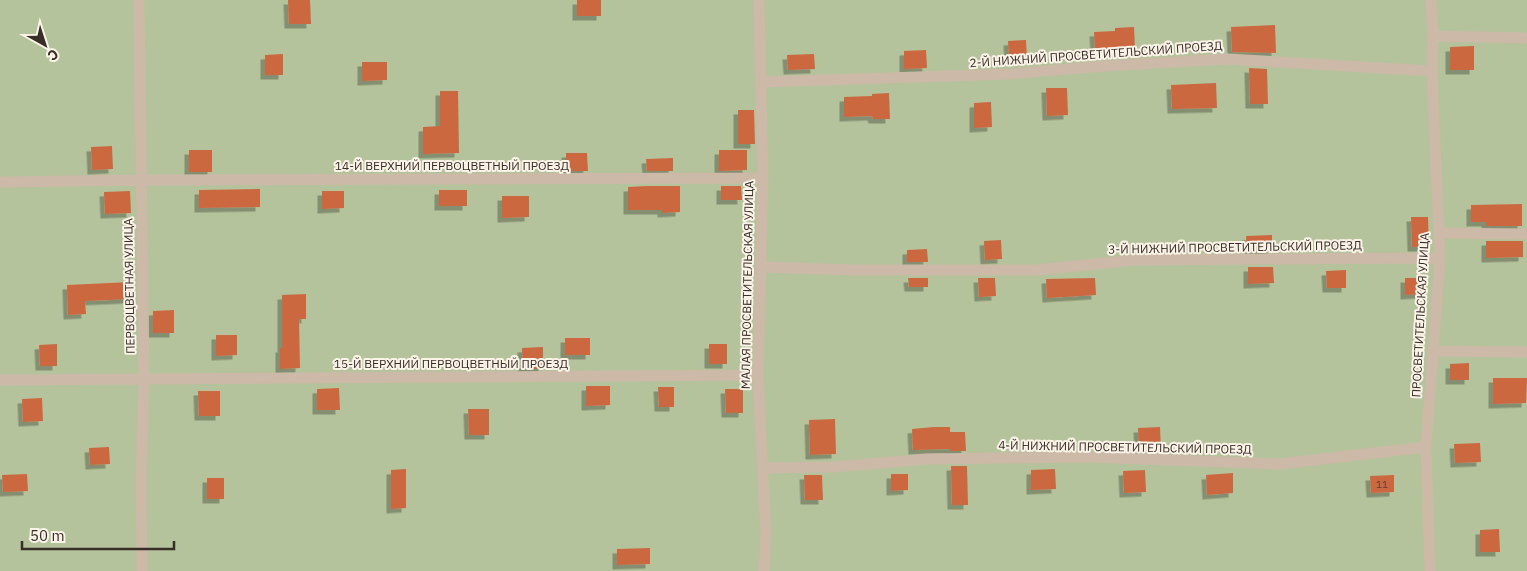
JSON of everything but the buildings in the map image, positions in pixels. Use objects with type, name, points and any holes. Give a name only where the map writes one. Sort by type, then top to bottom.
[{"type":"lane","name":"ПЕРВОЦВЕТНАЯ УЛИЦА","points":[[139,0],[144,379],[141,479],[142,571]]},
{"type":"lane","name":"МАЛАЯ ПРОСВЕТИТЕЛЬСКАЯ УЛИЦА","points":[[759,0],[763,178],[758,375],[766,535],[764,571]]},
{"type":"lane","name":"ПРОСВЕТИТЕЛЬСКАЯ УЛИЦА","points":[[1430,571],[1426,447],[1440,258],[1431,0]]},
{"type":"lane","points":[[1433,36],[1527,38]]},
{"type":"lane","name":"2-Й НИЖНИЙ ПРОСВЕТИТЕЛЬСКИЙ ПРОЕЗД","points":[[761,82],[1010,74],[1104,66],[1228,59],[1432,71]]},
{"type":"lane","name":"14-Й ВЕРХНИЙ ПЕРВОЦВЕТНЫЙ ПРОЕЗД","points":[[0,182],[763,178]]},
{"type":"lane","points":[[1439,234],[1527,234]]},
{"type":"lane","name":"3-Й НИЖНИЙ ПРОСВЕТИТЕЛЬСКИЙ ПРОЕЗД","points":[[761,267],[856,270],[1037,270],[1135,260],[1440,258]]},
{"type":"lane","points":[[1433,351],[1527,352]]},
{"type":"lane","name":"15-Й ВЕРХНИЙ ПЕРВОЦВЕТНЫЙ ПРОЕЗД","points":[[0,380],[758,375]]},
{"type":"lane","name":"4-Й НИЖНИЙ ПРОСВЕТИТЕЛЬСКИЙ ПРОЕЗД","points":[[763,468],[834,467],[947,458],[1086,457],[1279,464],[1426,447]]},
{"type":"green space","points":[[0,0],[1527,0],[1527,571],[0,571]]}]
